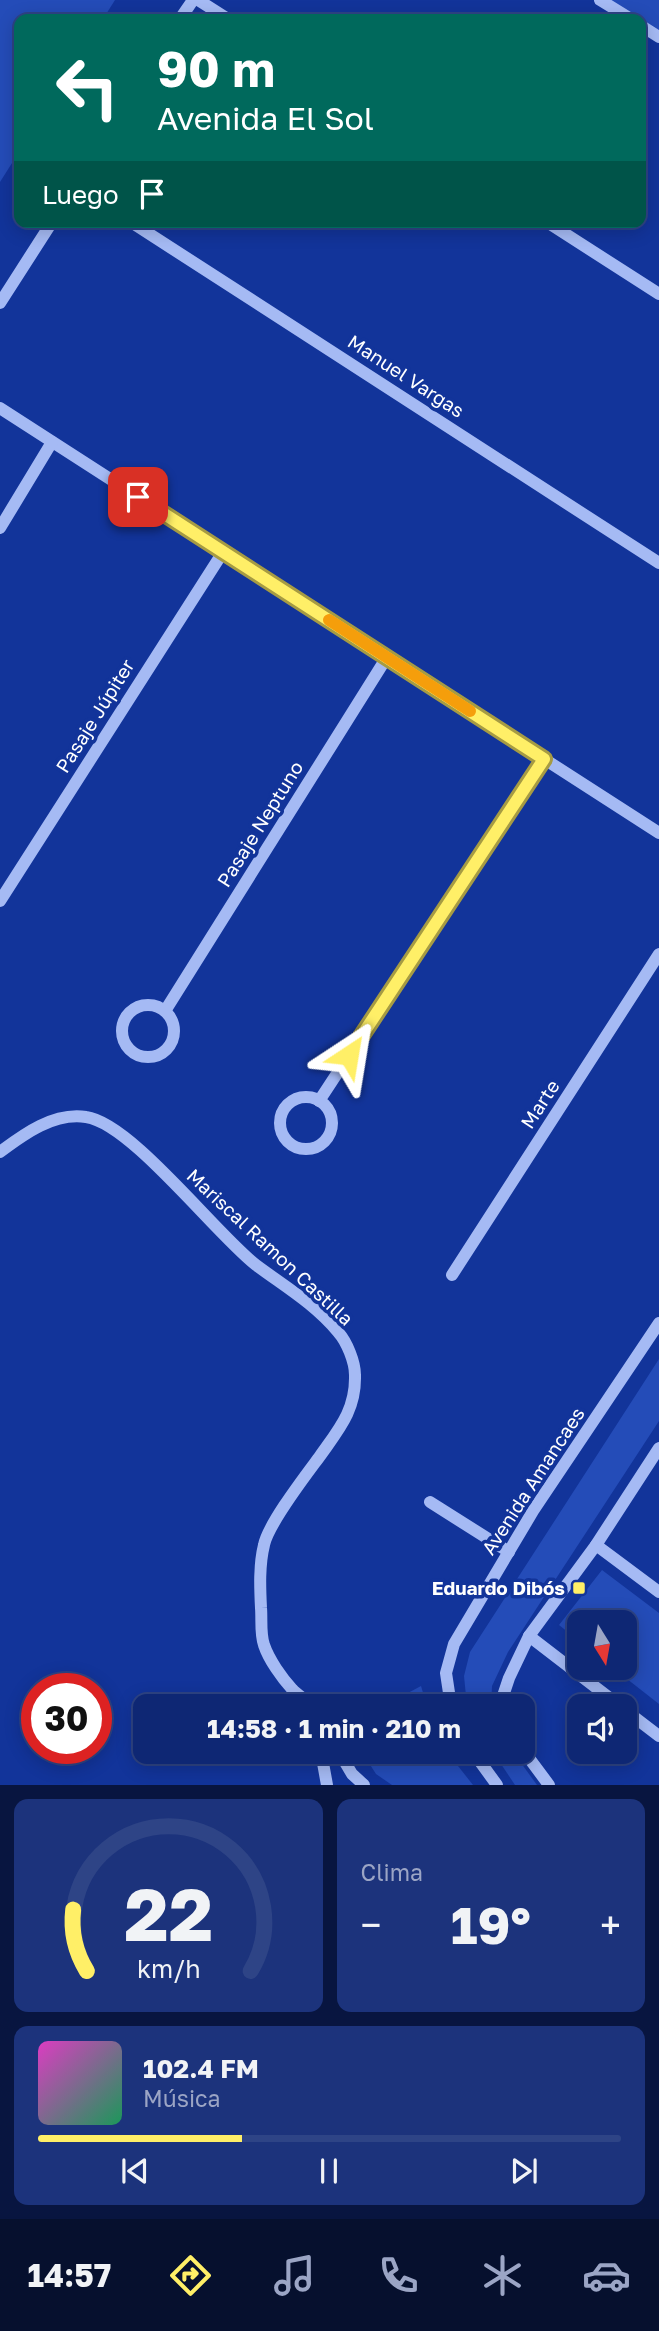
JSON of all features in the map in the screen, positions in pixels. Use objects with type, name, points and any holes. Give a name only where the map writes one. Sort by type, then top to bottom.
[{"type":"street","points":[[198,0],[220,14]]},
{"type":"street","points":[[600,0],[623,14]]},
{"type":"street","points":[[0,303],[48,228]]},
{"type":"street","name":"Manuel Vargas","points":[[140,228],[659,563]]},
{"type":"street","points":[[556,228],[659,294]]},
{"type":"street","points":[[0,408],[659,833]]},
{"type":"street","points":[[0,527],[52,442]]},
{"type":"street","name":"Pasaje Júpiter","points":[[0,901],[223,552]]},
{"type":"street","name":"Pasaje Neptuno","points":[[164,1011],[387,657]]},
{"type":"street","points":[[319,1101],[544,759]]},
{"type":"street","name":"Marte","points":[[452,1275],[659,954]]},
{"type":"street","points":[[140,1007],[158,1007],[164,1011],[174,1025],[168,1048],[162,1054],[145,1057],[130,1051],[122,1035],[126,1018],[140,1007]]},
{"type":"street","points":[[303,1097],[319,1101],[330,1114],[332,1122],[327,1138],[314,1148],[297,1148],[290,1144],[280,1129],[282,1112],[294,1099],[303,1097]]},
{"type":"street","name":"Mariscal Ramon Castilla","points":[[0,1152],[27,1132],[52,1121],[73,1117],[88,1117],[119,1133],[256,1265],[286,1285],[339,1333],[355,1372],[354,1392],[348,1416],[283,1510],[264,1543],[260,1586],[263,1644],[298,1694]]},
{"type":"street","name":"Avenida Amancaes","points":[[449,1694],[446,1673],[454,1644],[533,1511],[659,1323]]},
{"type":"street","points":[[504,1694],[529,1636],[596,1545],[659,1448]]},
{"type":"street","points":[[430,1502],[509,1552]]},
{"type":"street","points":[[596,1545],[659,1592]]},
{"type":"street","points":[[529,1636],[604,1694]]},
{"type":"street","points":[[637,1719],[659,1736]]},
{"type":"street","points":[[323,1764],[327,1785]]},
{"type":"street","points":[[347,1764],[364,1785]]},
{"type":"street","points":[[482,1764],[497,1785]]},
{"type":"street","points":[[533,1764],[549,1785]]},
{"type":"shaded area","points":[[0,0],[115,0],[106,14],[14,14],[14,160],[0,182]]},
{"type":"shaded area","points":[[608,0],[659,0],[659,33],[646,25],[646,14],[630,14]]},
{"type":"shaded area","points":[[659,1359],[659,1421],[508,1652],[492,1686],[492,1694],[466,1694],[464,1676],[470,1652]]},
{"type":"shaded area","points":[[602,1570],[659,1613],[659,1704],[628,1680],[637,1680],[637,1610],[571,1610]]},
{"type":"shaded area","points":[[567,1615],[567,1631],[559,1625]]},
{"type":"shaded area","points":[[421,1686],[423,1694],[406,1694]]},
{"type":"shaded area","points":[[370,1764],[456,1764],[473,1785],[392,1785],[376,1774]]},
{"type":"shaded area","points":[[501,1764],[522,1764],[537,1785],[515,1785]]},
{"type":"slow traffic","points":[[329,620],[470,711]]},
{"type":"place","name":"Eduardo Dibós","points":[[579,1588]]},
{"type":"route","points":[[138,497],[544,759],[349,1055]]}]
